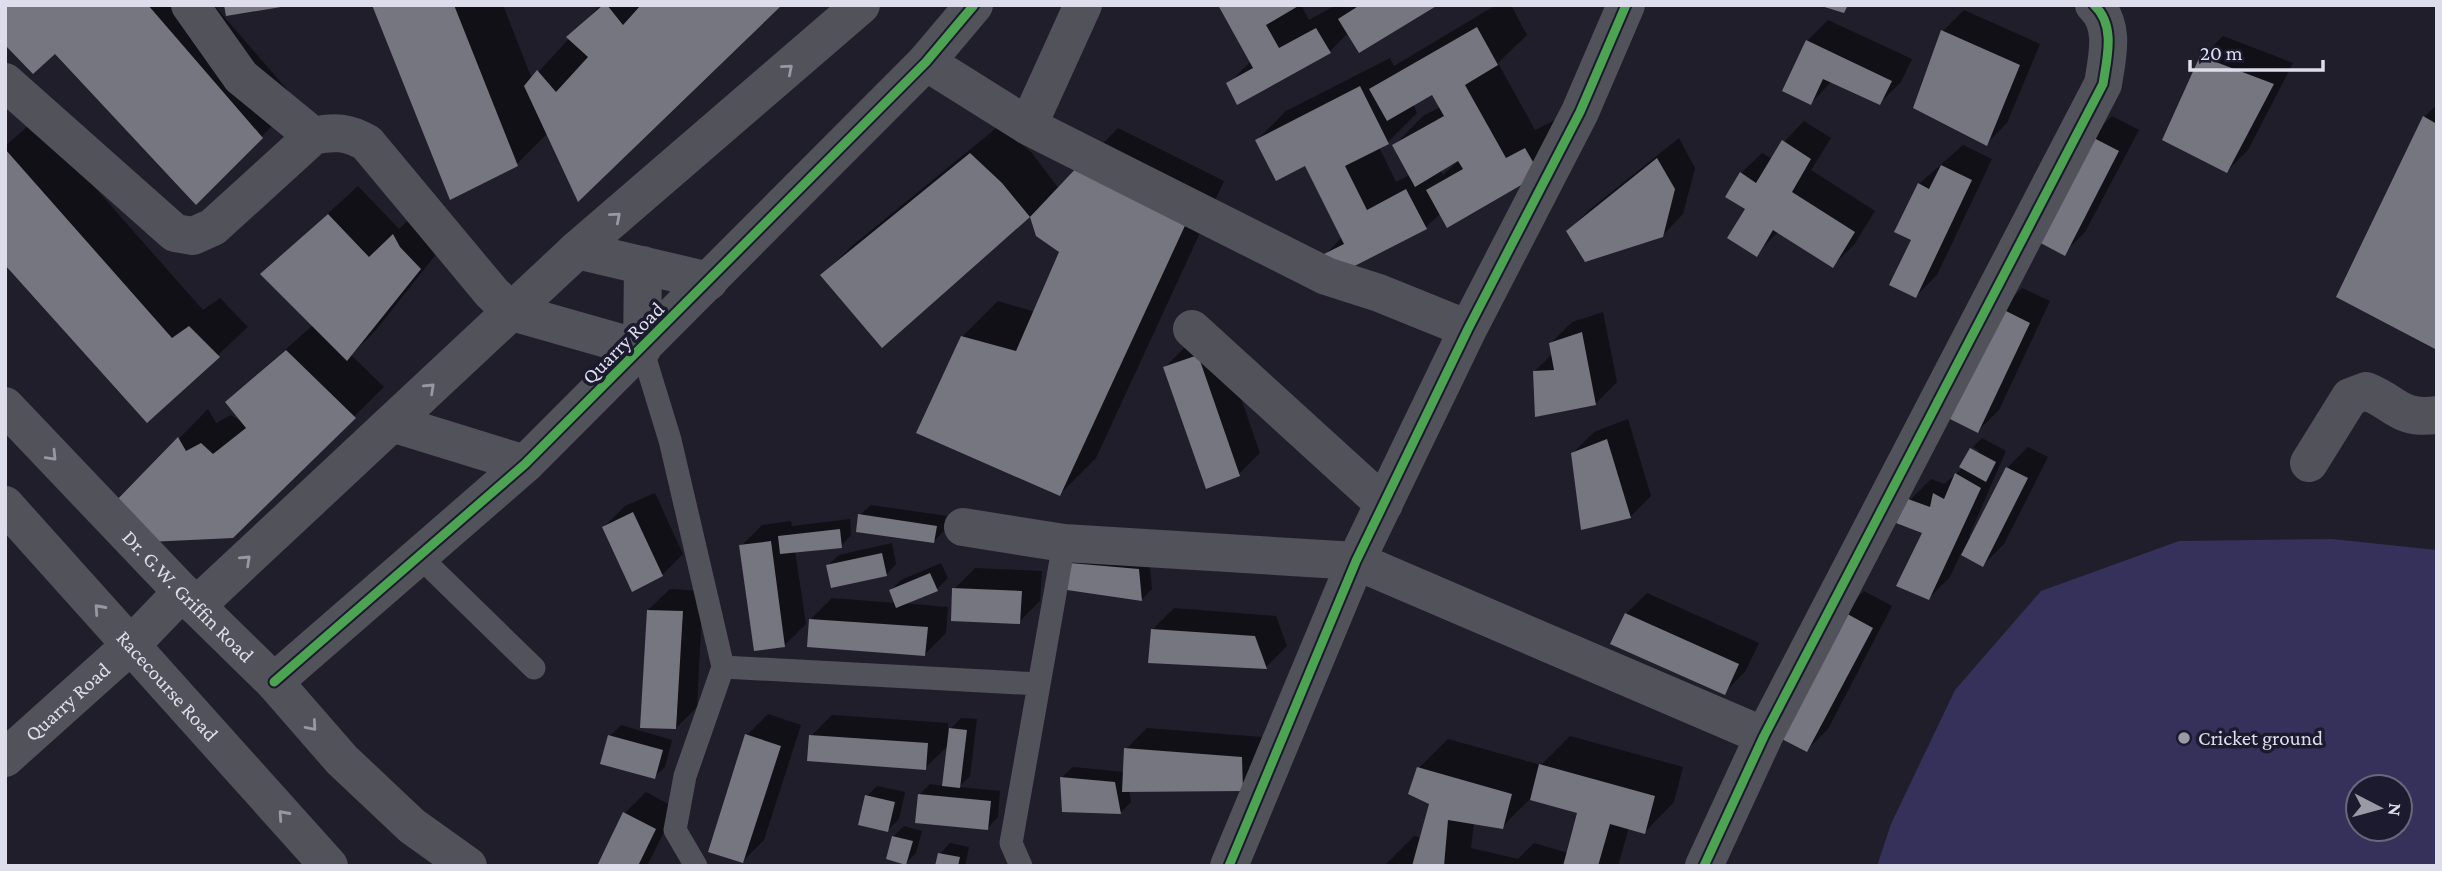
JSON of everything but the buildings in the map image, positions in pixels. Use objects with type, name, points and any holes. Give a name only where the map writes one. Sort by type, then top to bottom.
[{"type":"street","points":[[190,5],[241,77],[313,136]]},
{"type":"street","points":[[189,599],[392,423],[578,250],[861,5]]},
{"type":"street","name":"Quarry Road","points":[[274,682],[526,464],[926,62],[974,5]]},
{"type":"street","points":[[1028,126],[1083,5]]},
{"type":"street","points":[[1229,866],[1356,561],[1468,329],[1580,113],[1626,5]]},
{"type":"street","points":[[1704,866],[1764,736],[2104,83],[2110,41],[2099,9],[2094,5]]},
{"type":"street","points":[[926,62],[1028,126],[1326,276],[1379,293],[1468,329]]},
{"type":"street","points":[[5,82],[175,233],[193,236],[213,228],[313,136],[330,132],[351,133],[367,143],[492,293],[512,312],[642,349],[643,265]]},
{"type":"street","points":[[578,250],[709,281]]},
{"type":"street","points":[[1192,329],[1384,504]]},
{"type":"street","points":[[2309,463],[2350,397],[2366,391],[2379,396],[2404,415],[2437,415]]},
{"type":"street","name":"Dr. G.W. Griffin Road","points":[[5,406],[189,599],[274,682],[352,769],[412,826],[468,866]]},
{"type":"street","points":[[392,423],[526,464]]},
{"type":"street","name":"Racecourse Road","points":[[5,505],[329,866]]},
{"type":"street","points":[[963,527],[1064,543],[1356,561],[1764,736]]},
{"type":"street","name":"Quarry Road","points":[[5,758],[131,645],[189,599]]},
{"type":"lane","points":[[642,349],[670,440],[723,667],[685,776],[675,830],[696,866]]},
{"type":"lane","points":[[1021,866],[1011,843],[1064,543]]},
{"type":"lane","points":[[419,556],[534,668]]},
{"type":"lane","points":[[723,667],[1039,684]]},
{"type":"shaded area","name":"Cricket ground","points":[[2332,539],[2437,550],[2437,866],[1877,866],[1891,824],[1955,690],[2041,591],[2179,541]]},
{"type":"cycle path","points":[[274,682],[525,464],[926,62],[974,5]]},
{"type":"cycle path","points":[[1229,866],[1356,561],[1468,329],[1580,112],[1626,5]]},
{"type":"cycle path","points":[[1704,866],[1764,736],[2103,84],[2108,32],[2101,13],[2094,5]]},
{"type":"place","name":"Cricket ground","points":[[2184,738]]}]
